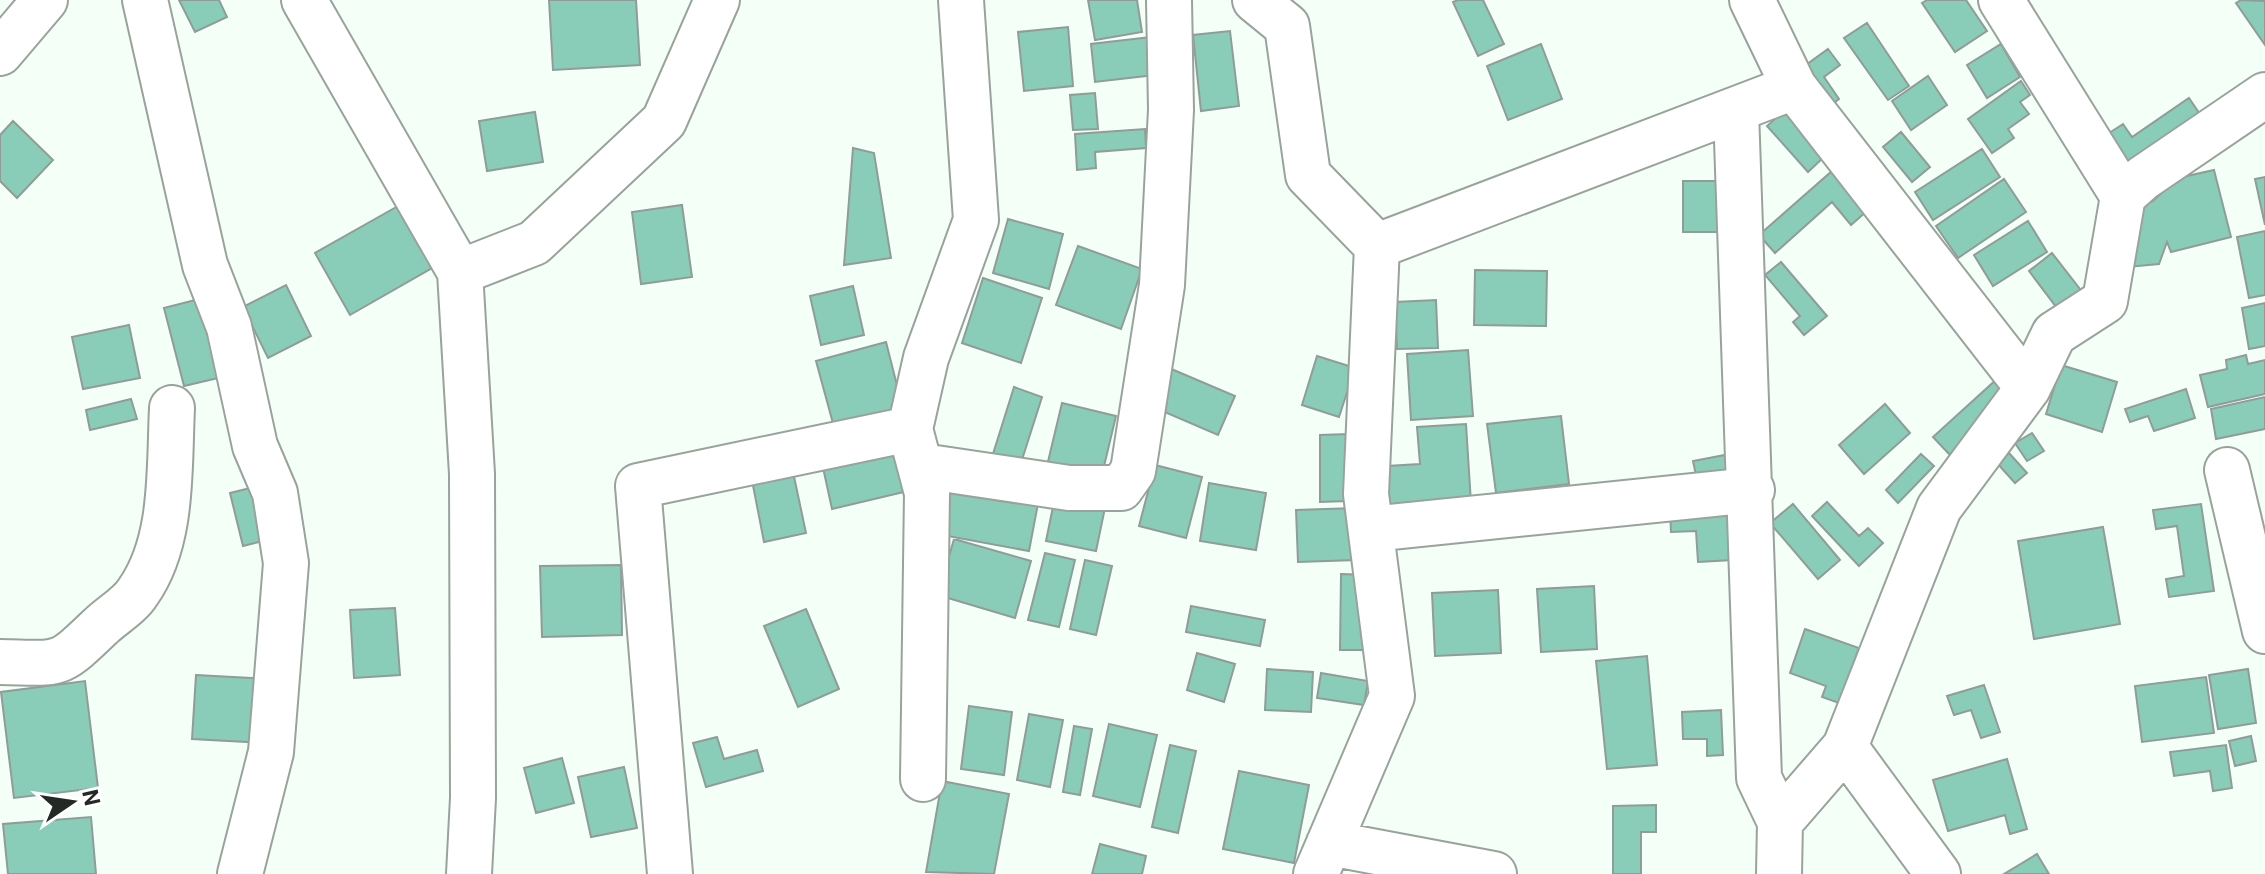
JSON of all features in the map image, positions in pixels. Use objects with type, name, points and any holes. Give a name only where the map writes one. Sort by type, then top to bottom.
[{"type":"street","points":[[0,53],[45,0]]},
{"type":"street","points":[[145,0],[205,265],[229,327],[255,446],[275,493],[286,563],[271,752],[240,874]]},
{"type":"street","points":[[304,0],[460,272],[472,474],[469,874]]},
{"type":"street","points":[[460,272],[534,243],[664,121],[717,0]]},
{"type":"street","points":[[923,779],[927,493],[916,448],[926,358],[976,220],[961,0]]},
{"type":"street","points":[[670,874],[638,486],[916,448],[1069,488],[1121,488],[1133,471],[1162,285],[1171,110],[1169,0]]},
{"type":"street","points":[[1255,0],[1287,26],[1308,175],[1377,246],[1366,494],[1392,696],[1322,858],[1494,874]]},
{"type":"street","points":[[1752,0],[1794,87],[2028,388]]},
{"type":"street","points":[[2001,0],[2123,196]]},
{"type":"street","points":[[1377,246],[1794,87]]},
{"type":"street","points":[[1780,822],[1845,747],[1939,508],[2028,388],[2054,334],[2105,301],[2123,196],[2143,178],[2265,95]]},
{"type":"street","points":[[1736,111],[1752,490],[1759,778],[1780,822],[1779,874]]},
{"type":"street","points":[[0,662],[49,664],[72,656],[137,595],[153,567],[165,516],[172,408]]},
{"type":"street","points":[[2227,470],[2265,631]]},
{"type":"street","points":[[1371,529],[1752,490]]},
{"type":"street","points":[[1845,747],[1938,874]]},
{"type":"building","points":[[179,0],[219,0],[227,17],[195,32]]},
{"type":"building","points":[[549,0],[636,0],[640,65],[553,70]]},
{"type":"building","points":[[1088,0],[1137,0],[1142,32],[1095,40]]},
{"type":"building","points":[[1483,0],[1504,44],[1478,56],[1453,2]]},
{"type":"building","points":[[1927,0],[1966,0],[1987,31],[1955,52],[1922,3]]},
{"type":"building","points":[[2241,0],[2265,1],[2265,45],[2236,3]]},
{"type":"building","points":[[1867,23],[1909,86],[1888,100],[1844,38]]},
{"type":"building","points":[[1068,27],[1073,86],[1024,91],[1018,32]]},
{"type":"building","points":[[1230,31],[1239,106],[1201,111],[1193,35]]},
{"type":"building","points":[[1159,36],[1163,74],[1095,82],[1091,44]]},
{"type":"building","points":[[1541,44],[1562,99],[1508,120],[1487,66]]},
{"type":"building","points":[[2001,44],[2020,77],[1987,98],[1967,65]]},
{"type":"building","points":[[1828,49],[1840,65],[1824,77],[1839,99],[1826,109],[1799,70]]},
{"type":"building","points":[[1928,76],[1947,105],[1911,130],[1892,101]]},
{"type":"building","points":[[2021,81],[2030,95],[2020,102],[2029,114],[2008,129],[2014,138],[1992,153],[1968,119]]},
{"type":"building","points":[[1095,93],[1098,129],[1073,130],[1070,95]]},
{"type":"building","points":[[2189,98],[2206,123],[2128,175],[2103,137],[2123,124],[2132,137]]},
{"type":"building","points":[[1784,111],[1825,156],[1808,172],[1767,126]]},
{"type":"building","points":[[535,112],[543,162],[487,171],[479,121]]},
{"type":"building","points":[[13,121],[53,160],[17,198],[0,181],[0,135]]},
{"type":"building","points":[[1145,129],[1146,148],[1095,152],[1096,168],[1077,170],[1075,134]]},
{"type":"building","points":[[1901,132],[1930,167],[1912,182],[1883,147]]},
{"type":"building","points":[[853,148],[874,153],[891,258],[844,265]]},
{"type":"building","points":[[1982,149],[2000,177],[1933,220],[1915,192]]},
{"type":"building","points":[[2214,170],[2231,237],[2171,252],[2167,242],[2159,264],[2128,267],[2136,207],[2153,201],[2178,178]]},
{"type":"building","points":[[1832,171],[1867,211],[1851,225],[1832,202],[1775,253],[1759,235]]},
{"type":"building","points":[[2265,177],[2265,225],[2255,179]]},
{"type":"building","points":[[2004,179],[2026,212],[1958,258],[1936,226]]},
{"type":"building","points":[[1683,181],[1721,181],[1721,232],[1683,232]]},
{"type":"building","points":[[682,205],[692,277],[641,284],[632,212]]},
{"type":"building","points":[[398,206],[432,268],[350,315],[315,253]]},
{"type":"building","points":[[1008,219],[1063,234],[1049,289],[993,273]]},
{"type":"building","points":[[2028,221],[2047,252],[1993,286],[1974,255]]},
{"type":"building","points":[[2265,231],[2265,295],[2249,298],[2237,237]]},
{"type":"building","points":[[1078,246],[1142,269],[1121,329],[1056,305]]},
{"type":"building","points":[[2052,253],[2087,298],[2063,316],[2029,271]]},
{"type":"building","points":[[1781,262],[1827,316],[1804,335],[1793,322],[1800,316],[1765,275]]},
{"type":"building","points":[[1475,270],[1547,271],[1546,326],[1474,325]]},
{"type":"building","points":[[983,278],[1042,298],[1021,363],[962,343]]},
{"type":"building","points":[[286,285],[311,336],[268,358],[243,307]]},
{"type":"building","points":[[853,286],[864,335],[821,345],[810,296]]},
{"type":"building","points":[[211,296],[231,375],[184,386],[164,308]]},
{"type":"building","points":[[1436,300],[1438,348],[1397,349],[1395,302]]},
{"type":"building","points":[[2265,303],[2265,346],[2249,349],[2242,308]]},
{"type":"building","points":[[129,325],[140,378],[83,389],[72,337]]},
{"type":"building","points":[[886,342],[903,409],[834,427],[816,361]]},
{"type":"building","points":[[1468,350],[1473,416],[1411,420],[1407,354]]},
{"type":"building","points":[[2246,355],[2248,364],[2265,360],[2265,394],[2208,407],[2200,375],[2227,369],[2226,360]]},
{"type":"building","points":[[1317,356],[1355,368],[1339,417],[1302,405]]},
{"type":"building","points":[[2061,365],[2117,382],[2102,432],[2046,414]]},
{"type":"building","points":[[1169,368],[1235,396],[1218,435],[1153,407]]},
{"type":"building","points":[[1998,378],[2015,396],[1950,455],[1933,437]]},
{"type":"building","points":[[1014,387],[1042,397],[1020,466],[992,457]]},
{"type":"building","points":[[2186,389],[2195,418],[2154,431],[2148,416],[2130,422],[2125,409]]},
{"type":"building","points":[[2265,397],[2265,429],[2216,439],[2211,409]]},
{"type":"building","points":[[131,399],[137,419],[90,430],[86,410]]},
{"type":"building","points":[[1062,403],[1116,416],[1100,483],[1046,470]]},
{"type":"building","points":[[1885,404],[1910,433],[1864,474],[1839,445]]},
{"type":"building","points":[[1561,416],[1569,484],[1496,493],[1487,424]]},
{"type":"building","points":[[1466,424],[1471,503],[1390,508],[1387,466],[1420,464],[1417,427]]},
{"type":"building","points":[[2032,433],[2044,451],[2027,461],[2015,443]]},
{"type":"building","points":[[1348,434],[1348,501],[1320,502],[1320,435]]},
{"type":"building","points":[[897,445],[908,491],[832,509],[822,463]]},
{"type":"building","points":[[2009,453],[2027,473],[2015,483],[1997,463]]},
{"type":"building","points":[[1730,454],[1733,472],[1697,480],[1693,461]]},
{"type":"building","points":[[1921,454],[1934,466],[1898,503],[1886,490]]},
{"type":"building","points":[[1155,465],[1202,477],[1186,538],[1139,526]]},
{"type":"building","points":[[792,467],[806,533],[764,542],[751,475]]},
{"type":"building","points":[[952,477],[1040,493],[1029,551],[942,535]]},
{"type":"building","points":[[1209,483],[1266,493],[1256,550],[1200,541]]},
{"type":"building","points":[[266,484],[279,537],[243,546],[230,493]]},
{"type":"building","points":[[1056,492],[1106,503],[1096,551],[1046,541]]},
{"type":"building","points":[[1827,502],[1859,536],[1868,528],[1883,543],[1859,566],[1812,516]]},
{"type":"building","points":[[1793,504],[1840,560],[1818,579],[1770,523]]},
{"type":"building","points":[[2201,504],[2214,591],[2169,597],[2166,579],[2184,576],[2177,526],[2156,529],[2153,510]]},
{"type":"building","points":[[1355,508],[1357,560],[1298,562],[1296,510]]},
{"type":"building","points":[[1729,508],[1733,560],[1698,562],[1696,531],[1671,532],[1670,511]]},
{"type":"building","points":[[2103,527],[2120,624],[2034,639],[2018,541]]},
{"type":"building","points":[[954,539],[1031,561],[1015,618],[938,595]]},
{"type":"building","points":[[1045,553],[1075,560],[1059,627],[1028,620]]},
{"type":"building","points":[[1085,560],[1112,566],[1096,635],[1070,629]]},
{"type":"building","points":[[621,565],[622,635],[542,637],[540,566]]},
{"type":"building","points":[[1341,574],[1371,575],[1370,650],[1340,650]]},
{"type":"building","points":[[1594,586],[1597,649],[1541,652],[1537,589]]},
{"type":"building","points":[[1498,590],[1501,653],[1435,656],[1432,593]]},
{"type":"building","points":[[1191,606],[1265,620],[1260,646],[1186,632]]},
{"type":"building","points":[[395,608],[400,675],[354,678],[350,610]]},
{"type":"building","points":[[806,609],[839,689],[798,707],[764,626]]},
{"type":"building","points":[[1805,629],[1859,648],[1839,703],[1822,697],[1826,686],[1790,673]]},
{"type":"building","points":[[1197,653],[1235,664],[1224,702],[1187,690]]},
{"type":"building","points":[[1647,656],[1657,765],[1607,769],[1596,661]]},
{"type":"building","points":[[1267,669],[1313,672],[1311,712],[1265,710]]},
{"type":"building","points":[[2248,669],[2256,723],[2218,729],[2209,675]]},
{"type":"building","points":[[1321,673],[1368,681],[1364,705],[1317,698]]},
{"type":"building","points":[[196,675],[269,679],[265,743],[192,739]]},
{"type":"building","points":[[2206,677],[2214,733],[2142,742],[2135,686]]},
{"type":"building","points":[[85,681],[98,788],[14,798],[1,692]]},
{"type":"building","points":[[1984,685],[2000,732],[1981,738],[1971,710],[1954,715],[1947,696]]},
{"type":"building","points":[[969,706],[1012,712],[1004,775],[961,769]]},
{"type":"building","points":[[1721,710],[1723,755],[1707,756],[1707,739],[1683,739],[1682,712]]},
{"type":"building","points":[[1029,714],[1063,720],[1050,787],[1017,780]]},
{"type":"building","points":[[1109,724],[1157,735],[1140,807],[1093,796]]},
{"type":"building","points":[[1074,726],[1092,729],[1080,795],[1063,792]]},
{"type":"building","points":[[2251,736],[2256,761],[2235,766],[2229,741]]},
{"type":"building","points":[[717,737],[724,759],[757,750],[763,771],[706,787],[693,743]]},
{"type":"building","points":[[1170,745],[1196,751],[1178,833],[1152,827]]},
{"type":"building","points":[[2226,745],[2232,788],[2213,791],[2210,771],[2174,776],[2170,752]]},
{"type":"building","points":[[562,758],[574,803],[536,813],[524,768]]},
{"type":"building","points":[[2007,759],[2027,829],[2010,834],[2005,815],[1948,831],[1933,780]]},
{"type":"building","points":[[624,767],[637,828],[591,837],[578,777]]},
{"type":"building","points":[[1239,771],[1309,785],[1294,863],[1223,849]]},
{"type":"building","points":[[942,781],[1009,794],[994,874],[926,872]]},
{"type":"building","points":[[1656,805],[1656,832],[1641,832],[1641,874],[1613,874],[1613,806]]},
{"type":"building","points":[[91,817],[96,874],[8,874],[3,824]]},
{"type":"building","points":[[1100,844],[1146,856],[1142,874],[1092,874]]},
{"type":"building","points":[[2037,854],[2049,874],[2004,874]]}]
